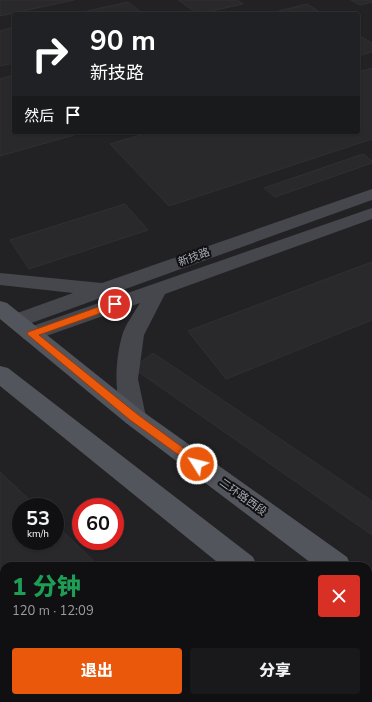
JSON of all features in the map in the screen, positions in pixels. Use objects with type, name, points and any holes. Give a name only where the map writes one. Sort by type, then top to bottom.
[{"type":"main road","name":"二环路西段","points":[[16,321],[134,417],[332,562]]},
{"type":"main road","points":[[0,374],[238,562]]},
{"type":"street","name":"新技路","points":[[16,321],[372,194]]},
{"type":"street","name":"新技路","points":[[16,321],[157,290],[372,213]]},
{"type":"street","points":[[0,279],[107,289]]},
{"type":"street","points":[[134,417],[127,379],[133,335],[157,290]]},
{"type":"shaded area","points":[[0,0],[372,0],[372,562],[0,562]]},
{"type":"building","points":[[0,0],[74,0],[18,12],[12,12],[12,13],[0,16]]},
{"type":"building","points":[[178,0],[237,0],[243,4],[207,12],[195,12]]},
{"type":"building","points":[[351,0],[372,0],[372,2],[360,5]]},
{"type":"building","points":[[128,2],[140,12],[83,12]]},
{"type":"building","points":[[307,4],[320,12],[275,12]]},
{"type":"building","points":[[12,28],[12,63],[0,66],[0,31]]},
{"type":"building","points":[[360,36],[372,43],[372,52],[360,55]]},
{"type":"building","points":[[372,68],[372,139],[169,206],[110,144],[144,134],[360,134],[360,71]]},
{"type":"building","points":[[12,76],[12,134],[78,134],[0,156],[0,79]]},
{"type":"building","points":[[363,154],[372,161],[372,163],[275,197],[264,188]]},
{"type":"building","points":[[125,204],[148,230],[29,269],[10,240]]},
{"type":"building","points":[[372,262],[372,320],[226,379],[188,331]]},
{"type":"building","points":[[153,353],[372,501],[372,535],[133,368]]},
{"type":"building","points":[[0,472],[27,498],[12,498],[12,550],[64,550],[64,533],[72,540],[72,550],[82,550],[95,562],[0,562]]},
{"type":"route","points":[[115,304],[32,334],[134,417],[197,464]]}]
